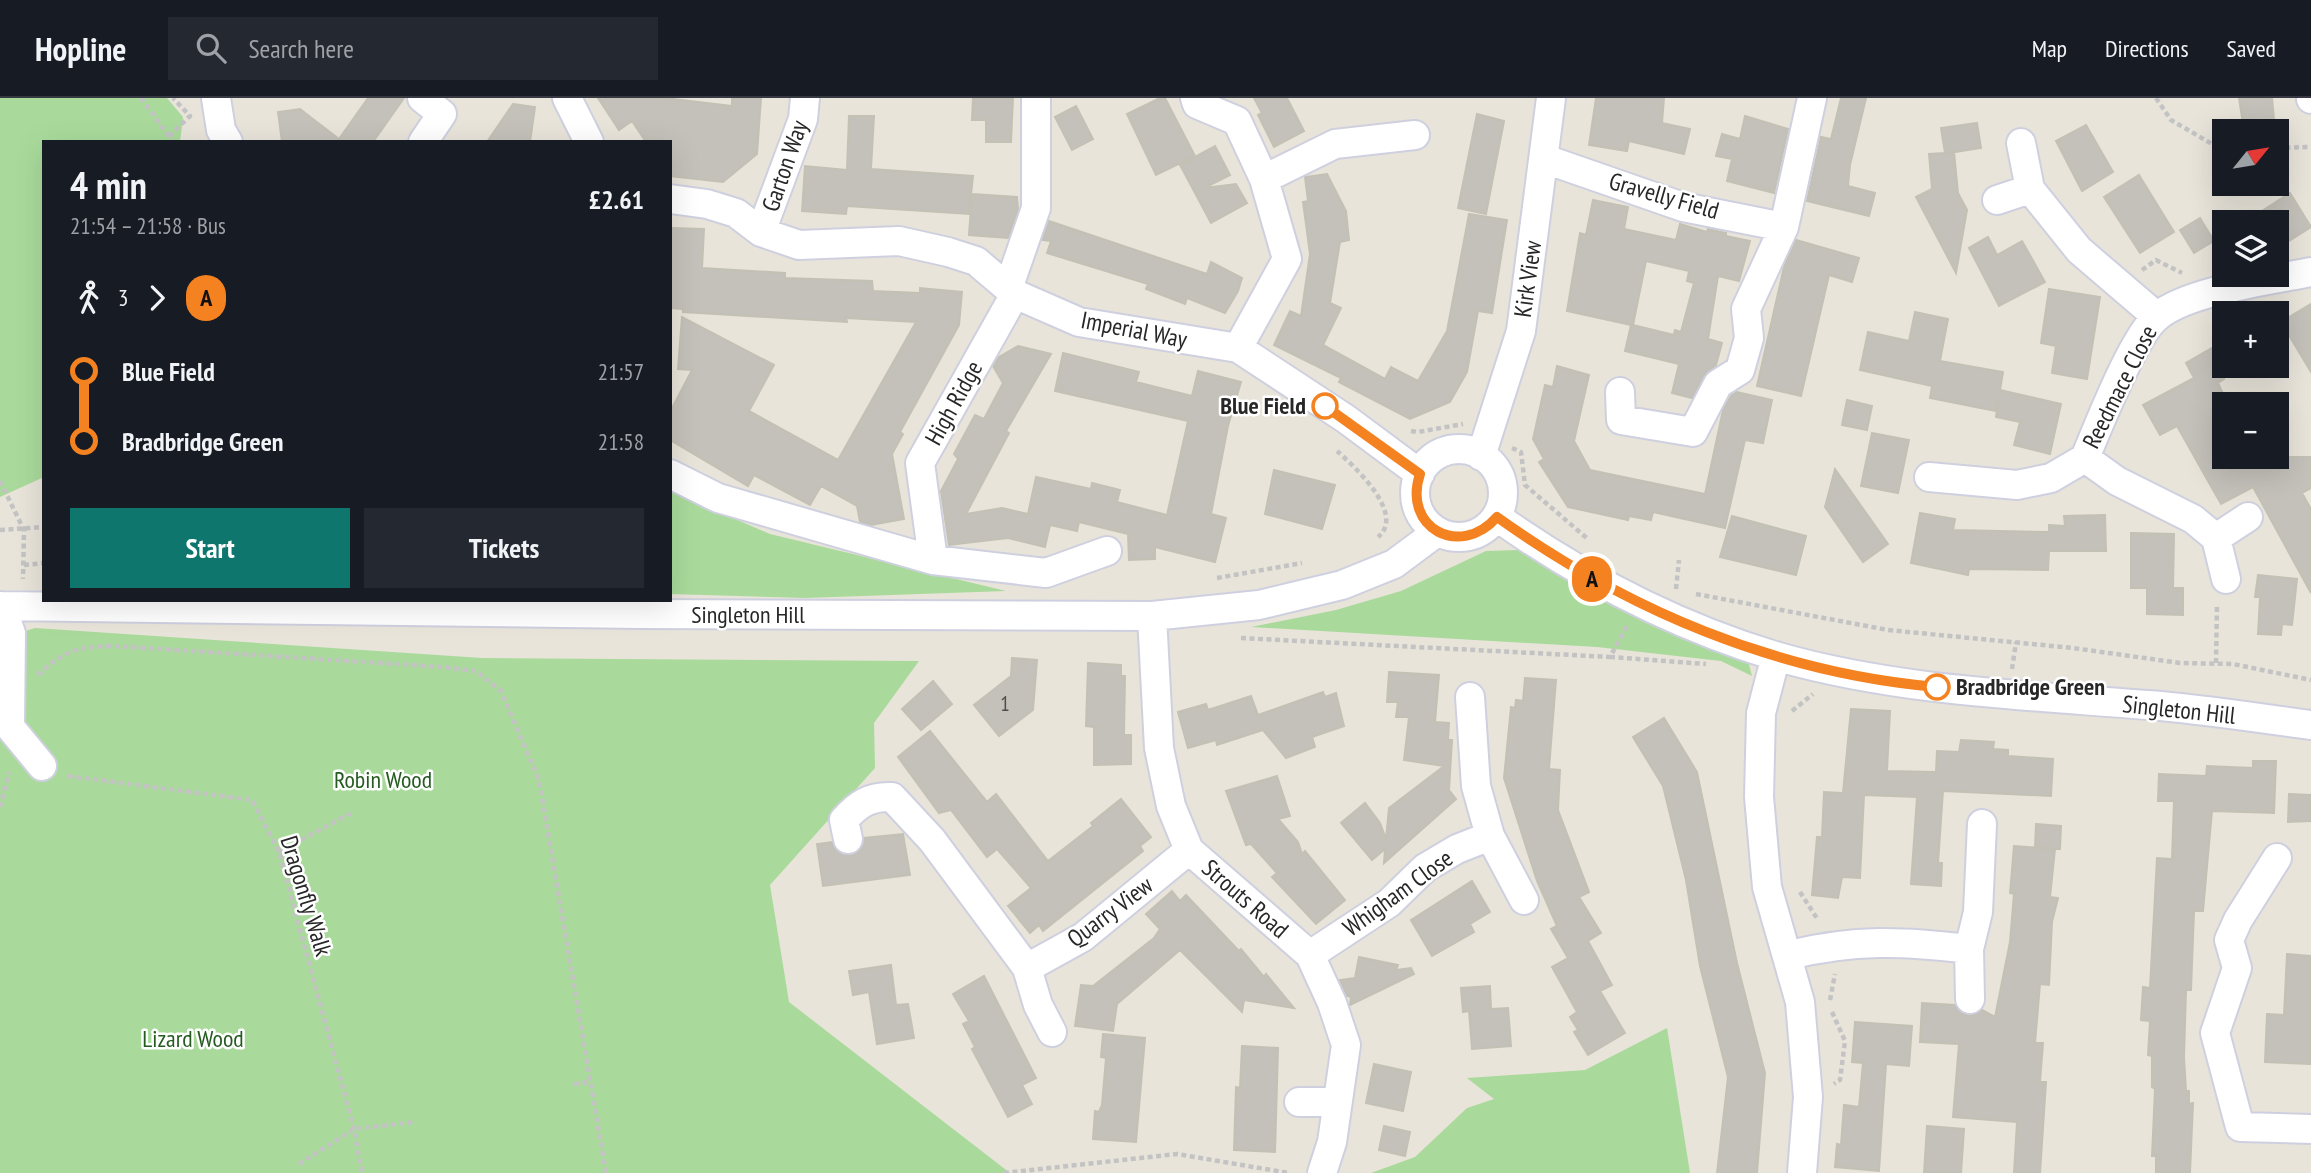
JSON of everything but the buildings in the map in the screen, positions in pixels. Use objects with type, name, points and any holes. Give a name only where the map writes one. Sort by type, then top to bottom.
[{"type":"street","points":[[216,98],[221,130],[227,140]]},
{"type":"street","points":[[422,98],[442,114],[424,140]]},
{"type":"street","points":[[567,98],[588,140]]},
{"type":"street","name":"Garton Way","points":[[761,232],[803,119],[805,98]]},
{"type":"street","name":"High Ridge","points":[[933,560],[920,463],[1012,290],[1036,208],[1036,98]]},
{"type":"street","points":[[1195,98],[1197,104],[1237,121],[1264,179],[1287,259],[1238,348]]},
{"type":"street","name":"Kirk View","points":[[1481,456],[1521,331],[1551,98]]},
{"type":"street","points":[[1620,392],[1621,419],[1693,432],[1718,384],[1740,370],[1749,338],[1746,309],[1784,227],[1812,98]]},
{"type":"street","points":[[1264,179],[1335,144],[1415,135]]},
{"type":"street","name":"Reedmace Close","points":[[2021,142],[2030,189],[2079,250],[2157,316]]},
{"type":"street","name":"Gravelly Field","points":[[1545,159],[1684,207],[1784,227]]},
{"type":"street","points":[[1997,200],[2030,189]]},
{"type":"street","name":"Imperial Way","points":[[672,199],[707,204],[736,213],[761,232],[799,245],[898,241],[976,261],[1012,290],[1079,322],[1238,348],[1346,419],[1420,474]]},
{"type":"street","name":"Reedmace Close","points":[[1929,477],[2017,485],[2051,478],[2085,458],[2118,384],[2157,316],[2211,294],[2311,272]]},
{"type":"street","points":[[1468,450],[1481,456],[1500,476],[1502,504],[1497,517],[1476,534],[1463,537],[1437,532],[1427,523],[1416,500],[1420,474],[1428,462],[1446,452],[1468,450]]},
{"type":"street","name":"Reedmace Close","points":[[2085,458],[2117,481],[2193,519],[2216,538]]},
{"type":"street","points":[[672,475],[718,498],[933,560],[1046,573],[1107,551]]},
{"type":"street","name":"Singleton Hill","points":[[1497,517],[1548,553],[1639,604],[1701,631],[1776,656],[1913,685],[2152,705],[2311,725]]},
{"type":"street","points":[[2226,579],[2216,538],[2248,517]]},
{"type":"street","name":"Singleton Hill","points":[[6,605],[641,614],[1152,616],[1259,605],[1342,585],[1394,564],[1437,532]]},
{"type":"street","points":[[6,605],[11,633],[10,727],[42,766]]},
{"type":"street","name":"Strouts Road","points":[[1152,616],[1159,748],[1171,806],[1189,850],[1310,955],[1332,1003],[1346,1045],[1332,1142],[1322,1173]]},
{"type":"street","points":[[1776,656],[1761,713],[1759,797],[1767,887],[1789,955],[1800,1002],[1808,1097],[1802,1173]]},
{"type":"street","points":[[1470,697],[1476,786],[1490,836],[1524,900]]},
{"type":"street","points":[[848,839],[844,820],[856,806],[877,796],[892,797],[932,840],[1027,968],[1038,1005],[1052,1032]]},
{"type":"street","points":[[1970,999],[1969,949],[1978,912],[1982,824]]},
{"type":"street","name":"Whigham Close","points":[[1310,955],[1389,903],[1425,868],[1457,849],[1490,836]]},
{"type":"street","name":"Quarry View","points":[[1027,968],[1083,937],[1189,850]]},
{"type":"street","points":[[2277,858],[2238,920],[2229,940],[2237,968],[2215,1033],[2240,1127],[2311,1129]]},
{"type":"street","points":[[1789,955],[1830,945],[1895,940],[1969,949]]},
{"type":"street","points":[[1299,1102],[1337,1102]]},
{"type":"path","points":[[141,98],[172,140]]},
{"type":"path","points":[[169,136],[190,116],[173,98]]},
{"type":"path","points":[[2156,98],[2171,120],[2212,144]]},
{"type":"path","points":[[2289,148],[2311,147]]},
{"type":"path","points":[[2120,286],[2155,260],[2198,281],[2211,294]]},
{"type":"path","points":[[1401,429],[1418,432],[1460,423]]},
{"type":"path","points":[[1330,444],[1357,470],[1380,498],[1388,516],[1383,533],[1370,544]]},
{"type":"path","points":[[1520,461],[1525,485],[1598,546]]},
{"type":"path","points":[[0,481],[24,530],[24,565],[6,605]]},
{"type":"path","points":[[0,530],[42,527]]},
{"type":"path","points":[[1214,579],[1309,561]]},
{"type":"path","points":[[1676,589],[1679,561]]},
{"type":"path","points":[[24,565],[42,562]]},
{"type":"path","points":[[2216,663],[2216,594],[2226,579]]},
{"type":"path","points":[[1666,585],[1709,598],[1888,630],[2073,648],[2180,663],[2216,663],[2311,680]]},
{"type":"path","points":[[1610,657],[1639,604]]},
{"type":"path","points":[[1235,638],[1718,665]]},
{"type":"path","points":[[10,681],[35,677],[59,655],[81,647],[113,646],[476,671],[501,691],[539,780],[606,1173]]},
{"type":"path","points":[[1760,729],[1782,725],[1797,704],[1824,689],[1844,685],[1852,674]]},
{"type":"path","name":"Dragonfly Walk","points":[[42,766],[76,779],[252,800],[279,852],[355,1129],[362,1173]]},
{"type":"path","points":[[279,852],[353,812]]},
{"type":"path","points":[[1808,1097],[1840,1080],[1845,1041],[1833,1020],[1830,1001],[1836,971],[1830,945]]},
{"type":"path","points":[[574,1084],[590,1082]]},
{"type":"path","points":[[299,1164],[355,1129],[414,1122]]},
{"type":"path","points":[[1004,1173],[1177,1154],[1289,1173]]},
{"type":"green space","points":[[0,98],[167,98],[183,117],[180,140],[42,140],[42,478],[0,497]]},
{"type":"green space","points":[[672,492],[770,534],[1006,591],[805,598],[672,594]]},
{"type":"green space","points":[[1519,550],[1748,661],[1752,676],[1721,661],[1597,647],[1251,627],[1336,610],[1401,591],[1486,551]]},
{"type":"green space","points":[[35,628],[482,658],[919,661],[874,723],[875,768],[770,885],[789,1002],[1010,1173],[0,1173],[0,639]]},
{"type":"green space","points":[[1667,1028],[1690,1173],[1371,1173],[1415,1157],[1467,1108],[1494,1099],[1467,1078],[1585,1070]]},
{"type":"bus line","name":"A","points":[[1325,406],[1420,474],[1416,486],[1416,500],[1420,513],[1437,532],[1463,537],[1476,534],[1488,527],[1497,517],[1548,553],[1614,592],[1701,631],[1776,656],[1852,674],[1937,687]]},
{"type":"place","name":"Blue Field","points":[[1325,406]]},
{"type":"place","name":"Bradbridge Green","points":[[1937,687]]},
{"type":"park label","name":"Robin Wood","points":[[383,780]]},
{"type":"park label","name":"Lizard Wood","points":[[193,1039]]}]
